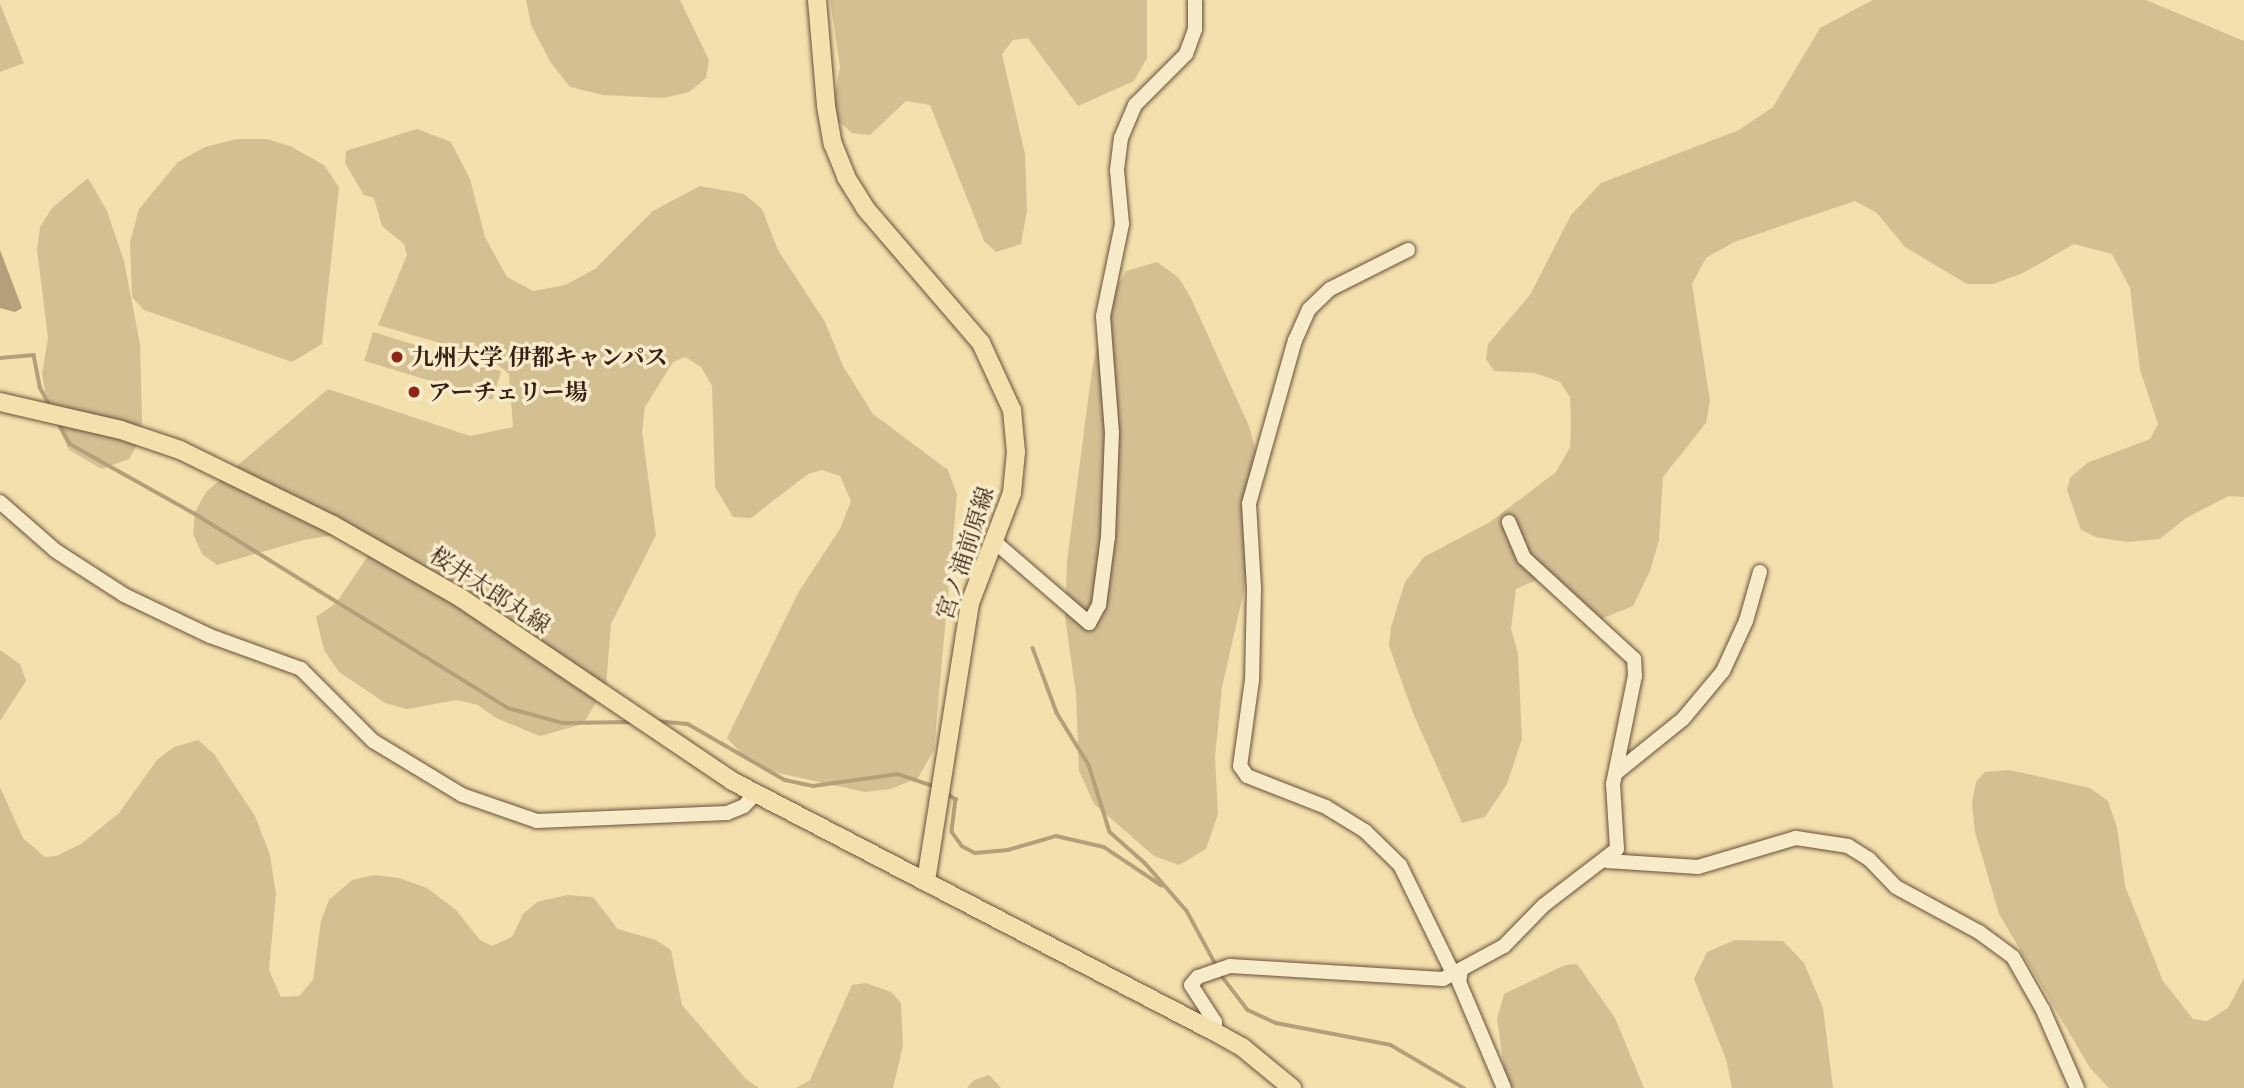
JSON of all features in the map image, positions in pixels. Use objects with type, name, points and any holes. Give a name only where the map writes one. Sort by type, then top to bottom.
[{"type":"main road","name":"宮ノ浦前原線","points":[[817,0],[831,132],[846,177],[865,208],[981,343],[1012,410],[1016,452],[1012,493],[996,543],[970,603],[940,810],[926,882]]},
{"type":"main road","name":"桜井太郎丸線","points":[[0,402],[62,414],[180,450],[287,501],[461,598],[655,731],[755,794],[926,882]]},
{"type":"main road","points":[[926,882],[1242,1047],[1292,1088]]},
{"type":"street","points":[[996,543],[1089,623],[1099,605],[1108,537],[1112,433],[1103,316],[1122,224],[1117,170],[1121,138],[1135,105],[1186,54],[1195,29],[1195,0]]},
{"type":"street","points":[[1408,250],[1330,289],[1309,309],[1295,340],[1249,504],[1254,588],[1252,680],[1240,766],[1247,776],[1326,807],[1365,831],[1400,865],[1456,970],[1504,1088]]},
{"type":"street","points":[[0,502],[56,551],[124,596],[210,636],[301,669],[373,741],[439,785],[475,800],[537,821],[727,813],[744,806],[755,794]]},
{"type":"street","points":[[1215,1032],[1215,1022],[1191,985],[1214,972],[1230,966],[1443,979],[1504,946],[1566,887],[1607,860],[1619,841],[1616,773],[1634,659],[1524,558],[1509,522]]},
{"type":"street","points":[[1616,773],[1683,719],[1723,671],[1746,621],[1760,572]]},
{"type":"street","points":[[1607,860],[1698,867],[1796,838],[1848,846],[1869,859],[1896,887],[1979,932],[2012,957],[2043,1010],[2077,1088]]},
{"type":"shaded area","points":[[526,0],[680,0],[709,60],[706,78],[689,92],[664,98],[603,95],[570,87],[551,63],[531,25]]},
{"type":"shaded area","points":[[830,0],[1147,0],[1147,58],[1134,81],[1078,106],[1028,38],[1013,40],[1002,54],[1025,154],[1027,211],[1021,244],[996,252],[984,241],[930,105],[906,101],[870,135],[852,133],[837,120],[832,110],[840,67]]},
{"type":"shaded area","points":[[1873,0],[2146,0],[2244,41],[2244,497],[2229,496],[2186,518],[2160,539],[2127,542],[2096,537],[2081,530],[2067,490],[2070,478],[2087,463],[2150,439],[2158,424],[2140,370],[2130,288],[2112,254],[2074,244],[2023,273],[1993,284],[1967,284],[1905,247],[1877,213],[1855,201],[1734,242],[1706,258],[1692,284],[1710,401],[1706,423],[1663,477],[1659,540],[1650,571],[1633,606],[1601,619],[1573,607],[1541,578],[1516,589],[1511,629],[1518,653],[1522,739],[1507,784],[1485,817],[1462,823],[1413,713],[1389,646],[1391,627],[1405,582],[1424,557],[1490,522],[1556,472],[1570,447],[1570,397],[1560,382],[1535,373],[1494,371],[1486,359],[1488,344],[1530,295],[1571,215],[1601,183],[1739,130],[1773,107],[1820,28]]},
{"type":"shaded area","points":[[0,4],[24,63],[0,72]]},
{"type":"shaded area","points":[[417,129],[451,142],[470,179],[485,237],[507,277],[533,291],[565,285],[595,269],[653,211],[700,186],[744,194],[762,209],[778,250],[825,322],[843,366],[873,414],[948,470],[957,494],[934,750],[918,778],[891,789],[865,792],[778,773],[747,760],[727,738],[799,591],[840,529],[851,501],[840,476],[822,470],[808,474],[751,518],[733,517],[715,487],[712,386],[701,367],[685,357],[673,362],[645,407],[642,432],[656,535],[611,624],[606,686],[583,724],[540,736],[496,718],[478,705],[457,700],[407,709],[385,703],[339,672],[324,650],[316,617],[336,603],[368,556],[365,538],[334,535],[304,540],[217,565],[202,554],[193,534],[195,512],[206,492],[328,389],[470,436],[513,427],[509,374],[488,357],[378,325],[407,255],[404,244],[382,226],[374,198],[364,195],[345,163],[346,151]]},
{"type":"shaded area","points":[[237,139],[267,139],[290,146],[324,165],[339,187],[322,344],[292,362],[144,310],[132,297],[130,242],[139,209],[178,162],[205,147]]},
{"type":"shaded area","points":[[88,178],[107,211],[124,261],[140,344],[142,421],[138,443],[129,459],[102,469],[69,450],[47,403],[42,374],[48,338],[37,249],[40,227],[52,208]]},
{"type":"shaded area","points":[[0,250],[22,308],[15,312],[0,308]]},
{"type":"shaded area","points":[[1157,262],[1179,278],[1191,298],[1249,426],[1259,462],[1244,591],[1222,687],[1215,757],[1218,814],[1206,849],[1179,865],[1154,856],[1094,804],[1079,771],[1076,694],[1065,617],[1067,561],[1092,370],[1106,306],[1126,271]]},
{"type":"shaded area","points":[[373,332],[501,371],[492,400],[364,361]]},
{"type":"shaded area","points":[[0,650],[20,664],[26,681],[0,721]]},
{"type":"shaded area","points":[[198,740],[214,754],[255,816],[270,855],[276,894],[269,970],[281,997],[299,996],[313,980],[321,921],[329,900],[352,880],[374,875],[399,878],[427,888],[456,910],[480,940],[492,946],[512,937],[523,914],[537,902],[567,895],[593,897],[618,929],[656,940],[671,950],[682,1005],[746,1079],[759,1088],[0,1088],[0,787],[23,838],[45,857],[56,856],[81,844],[119,813],[157,760],[174,747]]},
{"type":"shaded area","points":[[2009,770],[2090,788],[2108,801],[2117,827],[2125,886],[2163,981],[2193,1019],[2207,1021],[2228,1008],[2244,978],[2244,1088],[2109,1088],[2090,1068],[1999,914],[1975,832],[1972,803],[1976,782],[1985,772]]},
{"type":"shaded area","points":[[1735,940],[1783,941],[1804,963],[1823,1008],[1833,1088],[1732,1088],[1726,1059],[1694,979],[1707,952]]},
{"type":"shaded area","points":[[1577,964],[1615,1018],[1644,1088],[1507,1088],[1497,1019],[1504,994],[1565,965]]},
{"type":"shaded area","points":[[866,983],[891,992],[901,1003],[903,1046],[893,1088],[796,1088],[810,1080],[852,985]]},
{"type":"shaded area","points":[[989,1075],[1001,1088],[967,1088],[974,1080]]},
{"type":"waterway","points":[[0,358],[34,355],[40,387],[50,406]]},
{"type":"waterway","points":[[58,422],[70,444],[197,515],[508,708],[563,723],[634,722]]},
{"type":"waterway","points":[[1033,648],[1057,713],[1089,765],[1110,832],[1145,863],[1187,911],[1218,968]]},
{"type":"waterway","points":[[655,721],[688,724],[785,780],[813,786],[898,774],[936,787]]},
{"type":"waterway","points":[[945,793],[956,799],[952,832],[962,846],[975,853],[1008,850],[1056,836],[1104,847],[1161,885]]},
{"type":"waterway","points":[[1221,975],[1248,1010],[1276,1023],[1391,1045],[1464,1088]]},
{"type":"place","name":"九州大学 伊都キャンパス","points":[[397,357]]},
{"type":"place","name":"アーチェリー場","points":[[414,392]]}]
